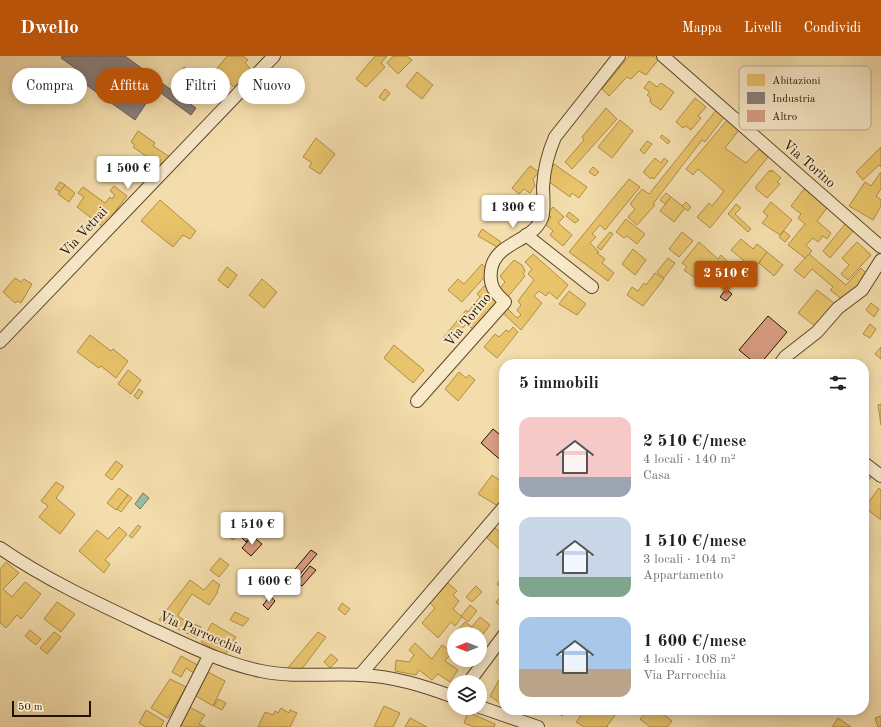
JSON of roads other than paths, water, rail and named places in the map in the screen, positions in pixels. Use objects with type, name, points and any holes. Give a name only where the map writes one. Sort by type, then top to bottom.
[{"type":"street","name":"Via Vetrai","points":[[0,342],[274,56]]},
{"type":"street","name":"Via Torino","points":[[417,401],[506,302],[493,291],[490,274],[492,262],[500,251],[526,235],[542,218],[544,170],[548,152],[555,137],[619,56]]},
{"type":"street","name":"Via Torino","points":[[663,56],[739,123]]},
{"type":"street","name":"Via Torino","points":[[747,130],[881,247]]},
{"type":"street","points":[[526,235],[592,287]]},
{"type":"street","points":[[784,359],[818,332],[838,308],[862,290],[881,260]]},
{"type":"street","points":[[869,467],[881,476]]},
{"type":"street","points":[[360,675],[499,514]]},
{"type":"street","name":"Via Parrocchia","points":[[0,548],[30,569],[74,593],[209,656],[262,672],[291,675],[360,675],[388,678],[428,687],[447,694]]},
{"type":"street","points":[[474,675],[499,642]]},
{"type":"street","points":[[172,727],[209,656]]},
{"type":"street","points":[[487,709],[499,714]]},
{"type":"street","points":[[503,715],[538,727]]}]
